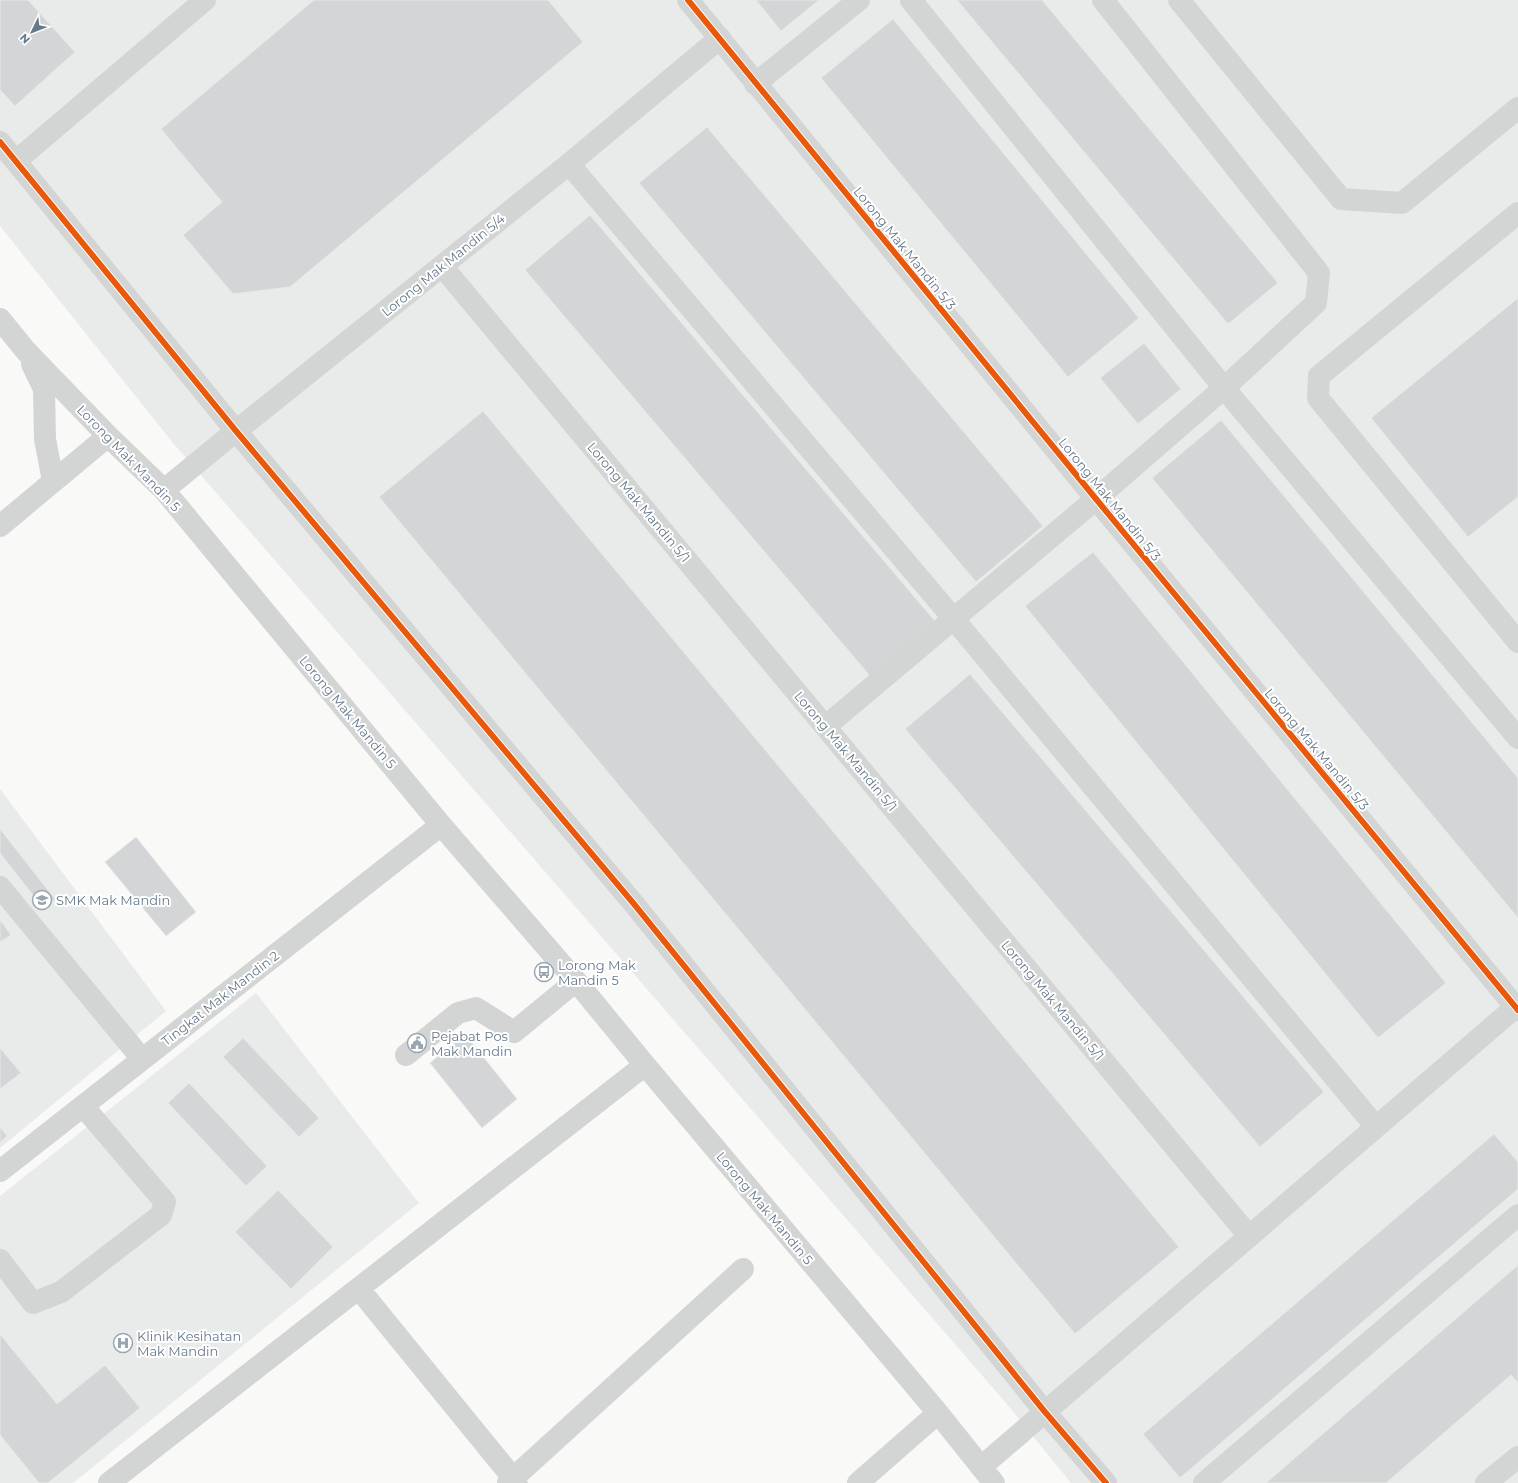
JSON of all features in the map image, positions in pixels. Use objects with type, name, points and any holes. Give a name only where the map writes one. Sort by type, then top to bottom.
[{"type":"street","points":[[16,161],[205,0]]},
{"type":"street","name":"Lorong Mak Mandin 5/3","points":[[688,0],[1096,499],[1517,1007]]},
{"type":"street","points":[[756,84],[859,0]]},
{"type":"street","points":[[911,0],[1224,388],[1518,738]]},
{"type":"street","points":[[826,726],[1096,499],[1224,388],[1316,303],[1319,273],[1103,0]]},
{"type":"street","points":[[1179,0],[1342,199],[1402,203],[1518,108]]},
{"type":"street","name":"Lorong Mak Mandin 5/4","points":[[164,490],[569,164],[720,38]]},
{"type":"street","points":[[0,142],[236,431],[634,904],[1045,1412],[1106,1483]]},
{"type":"street","points":[[569,164],[954,618],[1376,1127]]},
{"type":"street","points":[[1518,213],[1318,376],[1318,398],[1518,642]]},
{"type":"street","name":"Lorong Mak Mandin 5/1","points":[[442,266],[1249,1236]]},
{"type":"street","name":"Lorong Mak Mandin 5","points":[[0,318],[26,351],[108,436],[164,490],[441,825],[576,981],[938,1413],[987,1475]]},
{"type":"street","points":[[26,351],[44,389],[45,439],[53,481]]},
{"type":"street","points":[[0,526],[108,436]]},
{"type":"street","name":"Tingkat Mak Mandin 2","points":[[0,1171],[441,825]]},
{"type":"street","points":[[0,887],[142,1059]]},
{"type":"street","points":[[406,1055],[458,1013],[476,1008],[514,1032],[576,981]]},
{"type":"street","points":[[987,1475],[1045,1412],[1517,1007]]},
{"type":"street","points":[[109,1483],[645,1065]]},
{"type":"street","points":[[0,1260],[33,1303],[61,1292],[160,1215],[165,1202],[83,1106]]},
{"type":"street","points":[[1204,1483],[1518,1215]]},
{"type":"street","points":[[359,1289],[513,1482],[743,1269]]},
{"type":"street","points":[[858,1483],[938,1413]]},
{"type":"street","points":[[1486,1483],[1518,1457]]},
{"type":"shaded area","points":[[0,0],[1518,0],[1518,1483],[1071,1483],[1006,1403],[173,443],[0,226]]},
{"type":"shaded area","name":"SMK Mak Mandin","points":[[0,789],[166,1011],[0,1148]]},
{"type":"shaded area","name":"Klinik Kesihatan Mak Mandin","points":[[256,993],[419,1203],[73,1483],[0,1483],[0,1196]]},
{"type":"building","points":[[0,0],[28,0],[75,52],[15,106],[0,90]]},
{"type":"building","points":[[314,0],[548,0],[583,42],[290,287],[233,294],[183,235],[222,202],[161,129]]},
{"type":"building","points":[[756,0],[819,0],[781,31]]},
{"type":"building","points":[[957,0],[1042,0],[1278,283],[1228,324]]},
{"type":"building","points":[[893,19],[1139,318],[1068,377],[821,78]]},
{"type":"building","points":[[707,127],[1043,526],[976,582],[639,183]]},
{"type":"building","points":[[590,215],[935,621],[870,676],[525,270]]},
{"type":"building","points":[[1518,298],[1518,497],[1468,537],[1371,418]]},
{"type":"building","points":[[1144,343],[1181,389],[1138,424],[1100,378]]},
{"type":"building","points":[[483,411],[1179,1247],[1075,1334],[379,497]]},
{"type":"building","points":[[1221,420],[1518,778],[1518,918],[1152,478]]},
{"type":"building","points":[[1093,552],[1446,983],[1378,1038],[1025,606]]},
{"type":"building","points":[[970,674],[1324,1092],[1260,1147],[905,729]]},
{"type":"building","points":[[0,829],[55,899],[43,908],[0,853]]},
{"type":"building","points":[[136,837],[196,912],[166,936],[105,862]]},
{"type":"building","points":[[0,920],[11,935],[0,942]]},
{"type":"building","points":[[465,1034],[517,1099],[482,1128],[430,1063]]},
{"type":"building","points":[[243,1038],[319,1118],[299,1137],[223,1057]]},
{"type":"building","points":[[0,1048],[21,1073],[0,1089]]},
{"type":"building","points":[[189,1083],[267,1166],[246,1186],[168,1103]]},
{"type":"building","points":[[0,1127],[7,1136],[0,1142]]},
{"type":"building","points":[[1494,1134],[1518,1162],[1518,1189],[1180,1478],[1143,1434]]},
{"type":"building","points":[[278,1190],[333,1247],[291,1289],[235,1232]]},
{"type":"building","points":[[1518,1265],[1518,1383],[1511,1375],[1386,1483],[1266,1483]]},
{"type":"building","points":[[0,1334],[57,1404],[105,1365],[140,1408],[48,1483],[39,1483],[0,1435]]},
{"type":"cycle path","points":[[688,0],[1096,499],[1518,1010]]},
{"type":"cycle path","points":[[0,142],[236,431],[634,904],[1045,1412],[1106,1483]]},
{"type":"place","name":"SMK Mak Mandin","points":[[42,900]]},
{"type":"place","name":"Lorong Mak Mandin 5","points":[[544,972]]},
{"type":"place","name":"Pejabat Pos Mak Mandin","points":[[417,1043]]},
{"type":"place","name":"Klinik Kesihatan Mak Mandin","points":[[123,1343]]}]
